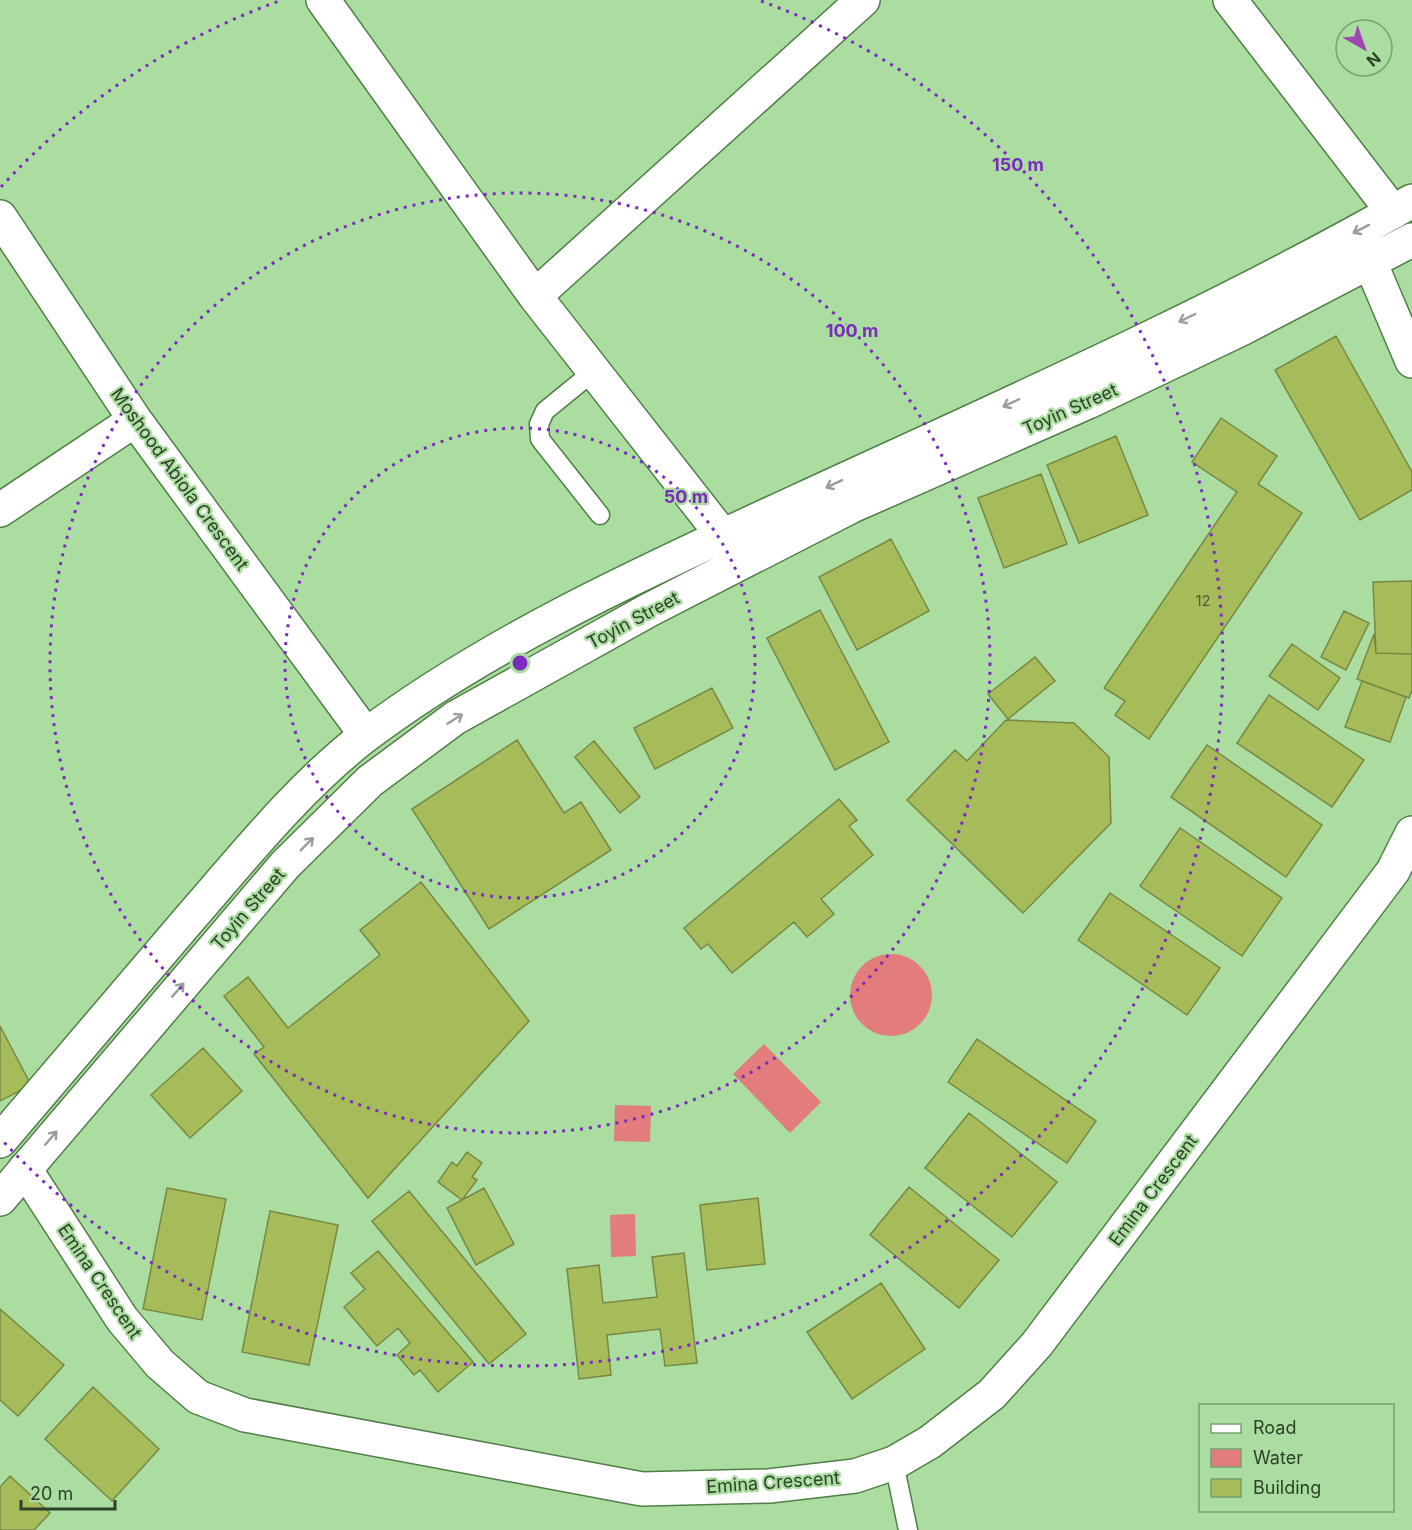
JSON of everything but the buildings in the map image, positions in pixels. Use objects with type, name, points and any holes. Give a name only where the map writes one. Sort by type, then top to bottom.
[{"type":"street","points":[[323,0],[535,296],[723,536]]},
{"type":"street","points":[[535,296],[863,0]]},
{"type":"street","points":[[1230,0],[1403,207]]},
{"type":"street","name":"Toyin Street","points":[[0,1141],[258,838],[346,752],[366,735],[434,688],[524,635],[723,536],[1075,374],[1403,207]]},
{"type":"street","name":"Moshood Abiola Crescent","points":[[0,218],[135,420],[366,735]]},
{"type":"street","name":"Toyin Street","points":[[0,1199],[285,865],[370,781],[455,718],[649,610],[852,506],[1088,402],[1241,329],[1412,240]]},
{"type":"street","points":[[1370,262],[1412,361]]},
{"type":"street","points":[[0,510],[135,420]]},
{"type":"street","name":"Emina Crescent","points":[[25,1169],[122,1319],[160,1364],[198,1397],[245,1415],[642,1489],[769,1486],[855,1476],[894,1463],[930,1442],[992,1394],[1036,1344],[1393,871],[1412,833]]},
{"type":"lane","points":[[594,371],[545,411],[539,424],[540,439],[600,515]]},
{"type":"lane","points":[[894,1463],[908,1530]]},
{"type":"water","points":[[891,954],[907,958],[920,966],[928,979],[932,995],[928,1011],[920,1024],[907,1032],[891,1036],[875,1032],[862,1024],[854,1011],[850,995],[854,979],[862,966],[875,958]]},
{"type":"water","points":[[764,1044],[821,1102],[790,1133],[733,1074]]},
{"type":"water","points":[[615,1105],[651,1106],[650,1142],[614,1141]]},
{"type":"water","points":[[635,1214],[636,1256],[611,1257],[610,1215]]}]
